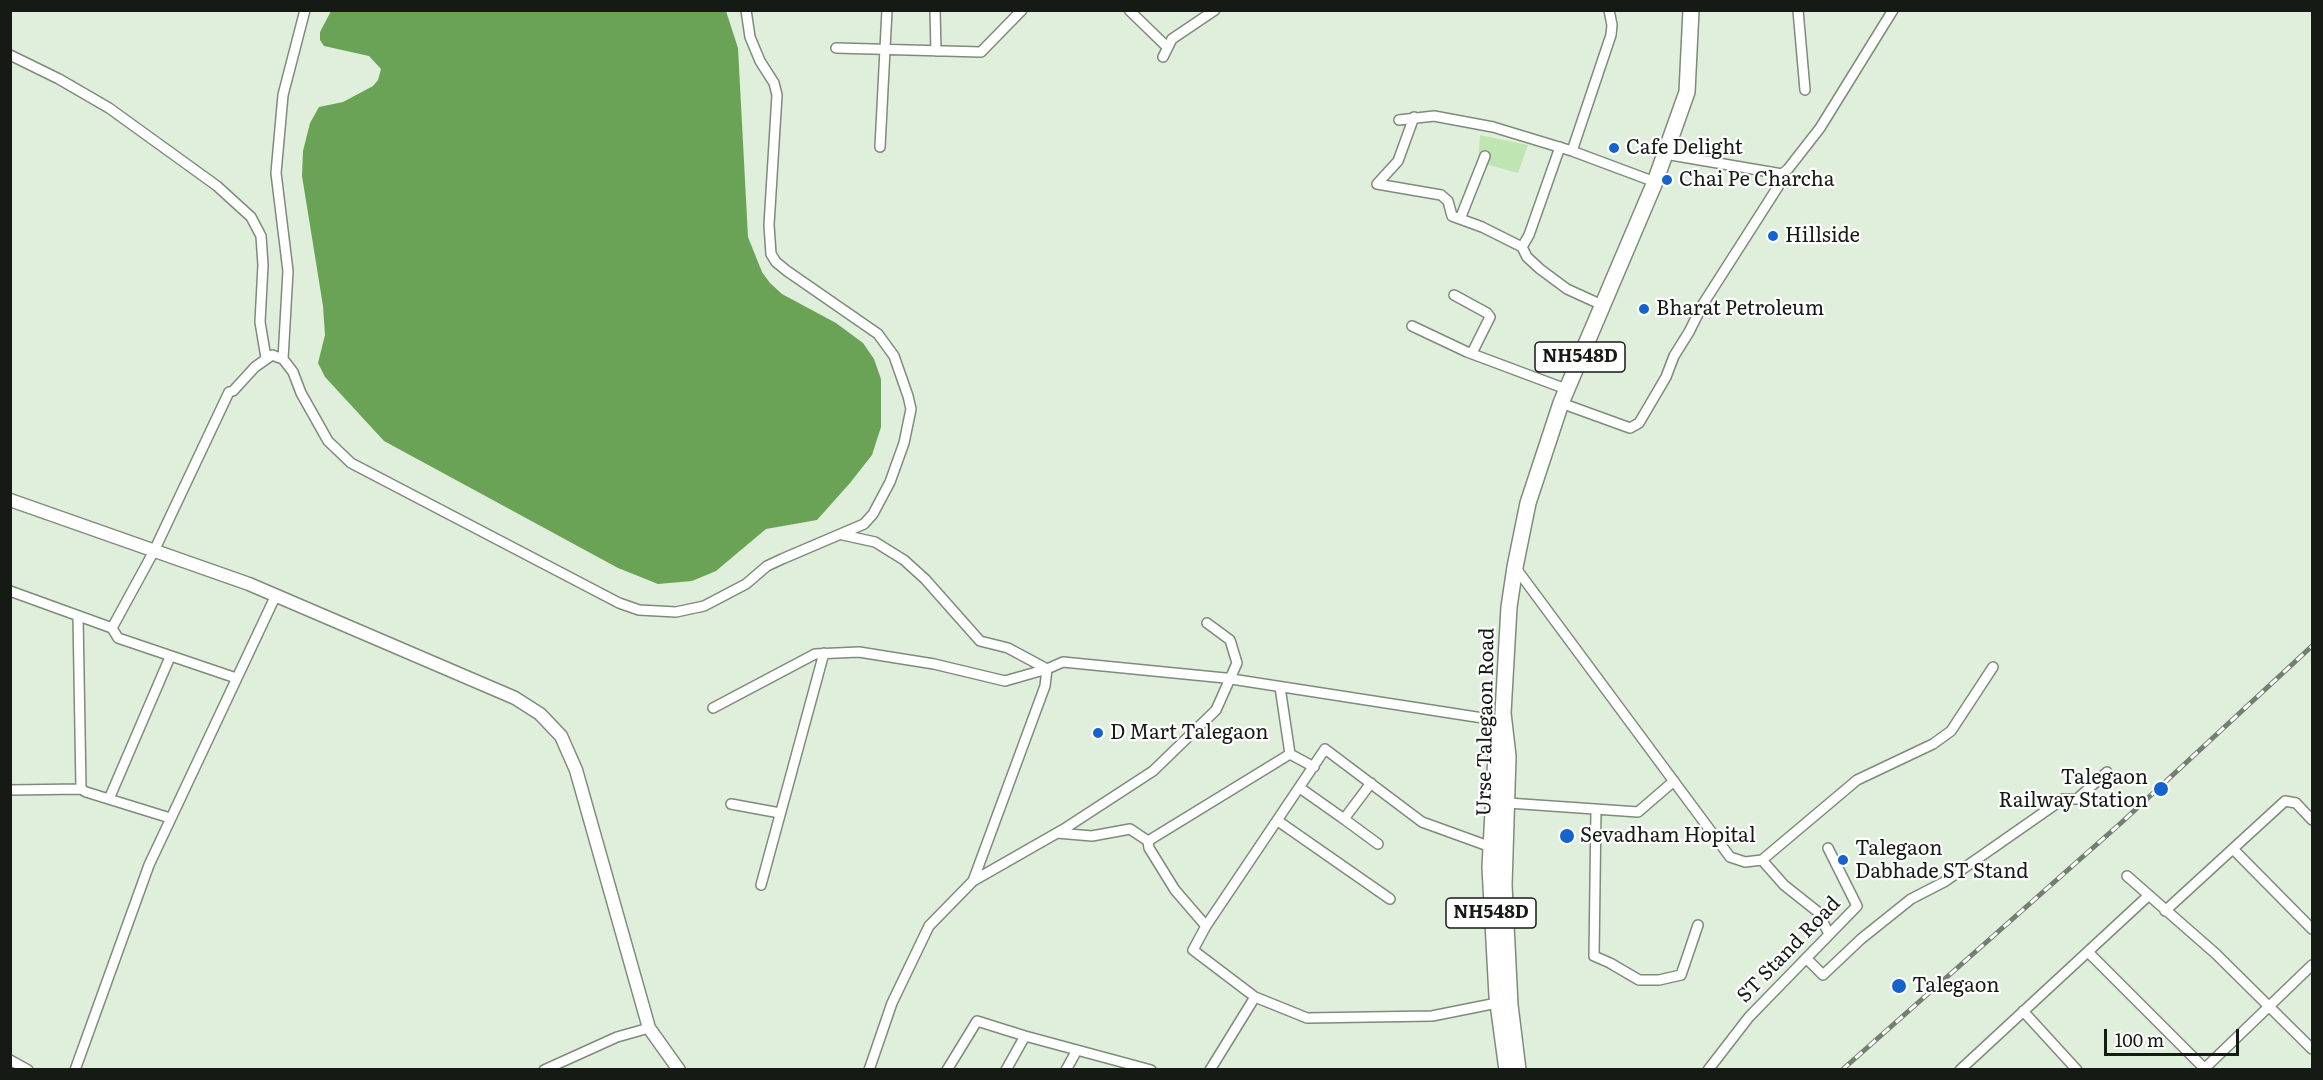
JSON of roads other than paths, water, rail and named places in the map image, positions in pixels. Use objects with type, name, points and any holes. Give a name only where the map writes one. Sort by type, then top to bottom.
[{"type":"highway","name":"Urse Talegaon Road","points":[[1518,1070],[1504,1001],[1503,885],[1503,854],[1508,803],[1508,756],[1502,717],[1509,607],[1515,567],[1528,503],[1563,396],[1655,182],[1687,92],[1691,10]]},
{"type":"highway","name":"NH548D","points":[[1502,717],[1496,756],[1491,847],[1491,926],[1504,1001],[1507,1070]]},
{"type":"street","points":[[283,359],[288,272],[276,173],[283,95],[305,10]]},
{"type":"street","points":[[112,628],[154,551],[229,392],[233,391],[266,358],[272,355],[283,359],[293,372],[301,393],[328,441],[351,463],[620,603],[639,610],[662,613],[697,608],[746,584],[767,566],[864,524],[873,514],[890,482],[909,425],[910,402],[894,356],[878,334],[787,272],[771,254],[769,225],[777,95],[774,83],[760,61],[750,37],[746,10]]},
{"type":"street","points":[[880,147],[887,10]]},
{"type":"street","points":[[935,10],[936,51]]},
{"type":"street","points":[[836,48],[981,52],[1022,10]]},
{"type":"street","points":[[1129,10],[1166,46]]},
{"type":"street","points":[[1162,57],[1166,46],[1172,39],[1215,10]]},
{"type":"street","points":[[1572,151],[1611,35],[1609,10]]},
{"type":"street","points":[[1798,10],[1805,90]]},
{"type":"street","points":[[1782,174],[1820,128],[1893,10]]},
{"type":"street","points":[[10,55],[59,79],[109,108],[217,186],[251,217],[261,236],[263,265],[260,322],[266,358]]},
{"type":"street","points":[[1399,120],[1434,116],[1493,127],[1572,151],[1655,182]]},
{"type":"street","points":[[1414,117],[1398,161],[1377,184],[1441,195],[1448,201],[1452,216],[1522,247],[1527,257],[1567,289],[1602,305]]},
{"type":"street","points":[[1522,247],[1560,147]]},
{"type":"street","points":[[1665,154],[1773,170],[1782,174]]},
{"type":"street","points":[[1460,219],[1485,156]]},
{"type":"street","points":[[1412,326],[1630,428],[1639,423],[1666,377],[1674,356],[1703,304],[1782,182],[1782,174]]},
{"type":"street","points":[[1454,295],[1490,317],[1472,353]]},
{"type":"street","points":[[10,500],[276,595],[515,698],[540,714],[561,736],[582,789],[649,1028],[679,1070]]},
{"type":"street","points":[[843,535],[874,542],[904,560],[925,579],[980,641],[1008,648],[1047,669]]},
{"type":"street","points":[[1515,567],[1730,857],[1745,861],[1762,860],[1857,780],[1933,744],[1951,731],[1993,668]]},
{"type":"street","points":[[10,591],[112,628],[118,638],[236,678]]},
{"type":"street","points":[[75,1070],[148,865],[276,595]]},
{"type":"street","points":[[78,616],[81,789]]},
{"type":"street","points":[[869,1070],[892,1003],[929,926],[974,881],[1057,833],[1153,771],[1216,710],[1237,663],[1230,640],[1207,623]]},
{"type":"street","points":[[712,708],[815,654],[859,652],[934,664],[1005,681],[1064,662],[1230,679],[1502,717]]},
{"type":"street","points":[[761,885],[824,653]]},
{"type":"street","points":[[110,799],[170,657]]},
{"type":"street","points":[[974,881],[1045,686],[1047,669]]},
{"type":"street","points":[[1280,687],[1290,754]]},
{"type":"street","points":[[1491,847],[1422,822],[1325,749],[1206,926],[1193,950],[1255,997],[1306,1018],[1432,1016],[1504,1001]]},
{"type":"street","points":[[1290,754],[1314,767]]},
{"type":"street","points":[[1148,840],[1290,754]]},
{"type":"street","points":[[1806,958],[1823,975],[1860,939],[1911,899],[1944,882],[2063,799],[2077,799],[2107,772]]},
{"type":"street","points":[[1508,803],[1638,812],[1674,781]]},
{"type":"street","points":[[1344,819],[1371,783]]},
{"type":"street","points":[[1300,788],[1378,844]]},
{"type":"street","points":[[10,790],[81,789],[170,818]]},
{"type":"street","points":[[2165,911],[2285,801],[2296,803],[2313,820]]},
{"type":"street","points":[[731,804],[780,813]]},
{"type":"street","points":[[1596,810],[1594,957],[1610,963],[1639,980],[1659,980],[1681,975],[1698,925]]},
{"type":"street","points":[[1278,820],[1390,899]]},
{"type":"street","points":[[1057,833],[1092,836],[1130,829],[1148,840]]},
{"type":"street","points":[[1148,840],[1149,848],[1176,890],[1206,926]]},
{"type":"street","name":"ST Stand Road","points":[[1708,1070],[1749,1017],[1857,906],[1828,848]]},
{"type":"street","points":[[2233,849],[2313,929]]},
{"type":"street","points":[[1762,860],[1784,885],[1818,912],[1829,934]]},
{"type":"street","points":[[2127,876],[2216,954],[2313,1049]]},
{"type":"street","points":[[1960,1070],[2148,896]]},
{"type":"street","points":[[2088,952],[2204,1069],[2313,965]]},
{"type":"street","points":[[1210,1070],[1255,997]]},
{"type":"street","points":[[2023,1011],[2077,1070]]},
{"type":"street","points":[[947,1070],[977,1021],[1024,1036],[1150,1069]]},
{"type":"street","points":[[544,1070],[617,1036],[649,1028]]},
{"type":"street","points":[[1006,1070],[1024,1036]]},
{"type":"street","points":[[1066,1070],[1077,1050]]},
{"type":"street","points":[[10,1060],[28,1070]]},
{"type":"railway","points":[[1842,1070],[2122,822],[2312,646]]},
{"type":"place","name":"Cafe Delight","points":[[1614,148]]},
{"type":"place","name":"Chai Pe Charcha","points":[[1667,180]]},
{"type":"place","name":"Hillside","points":[[1773,236]]},
{"type":"place","name":"Bharat Petroleum","points":[[1644,309]]},
{"type":"place","name":"D Mart Talegaon","points":[[1098,733]]},
{"type":"place","name":"Talegaon Railway Station","points":[[2161,789]]},
{"type":"place","name":"Sevadham Hopital","points":[[1567,836]]},
{"type":"place","name":"Talegaon Dabhade ST Stand","points":[[1843,860]]},
{"type":"place","name":"Talegaon","points":[[1899,986]]}]
